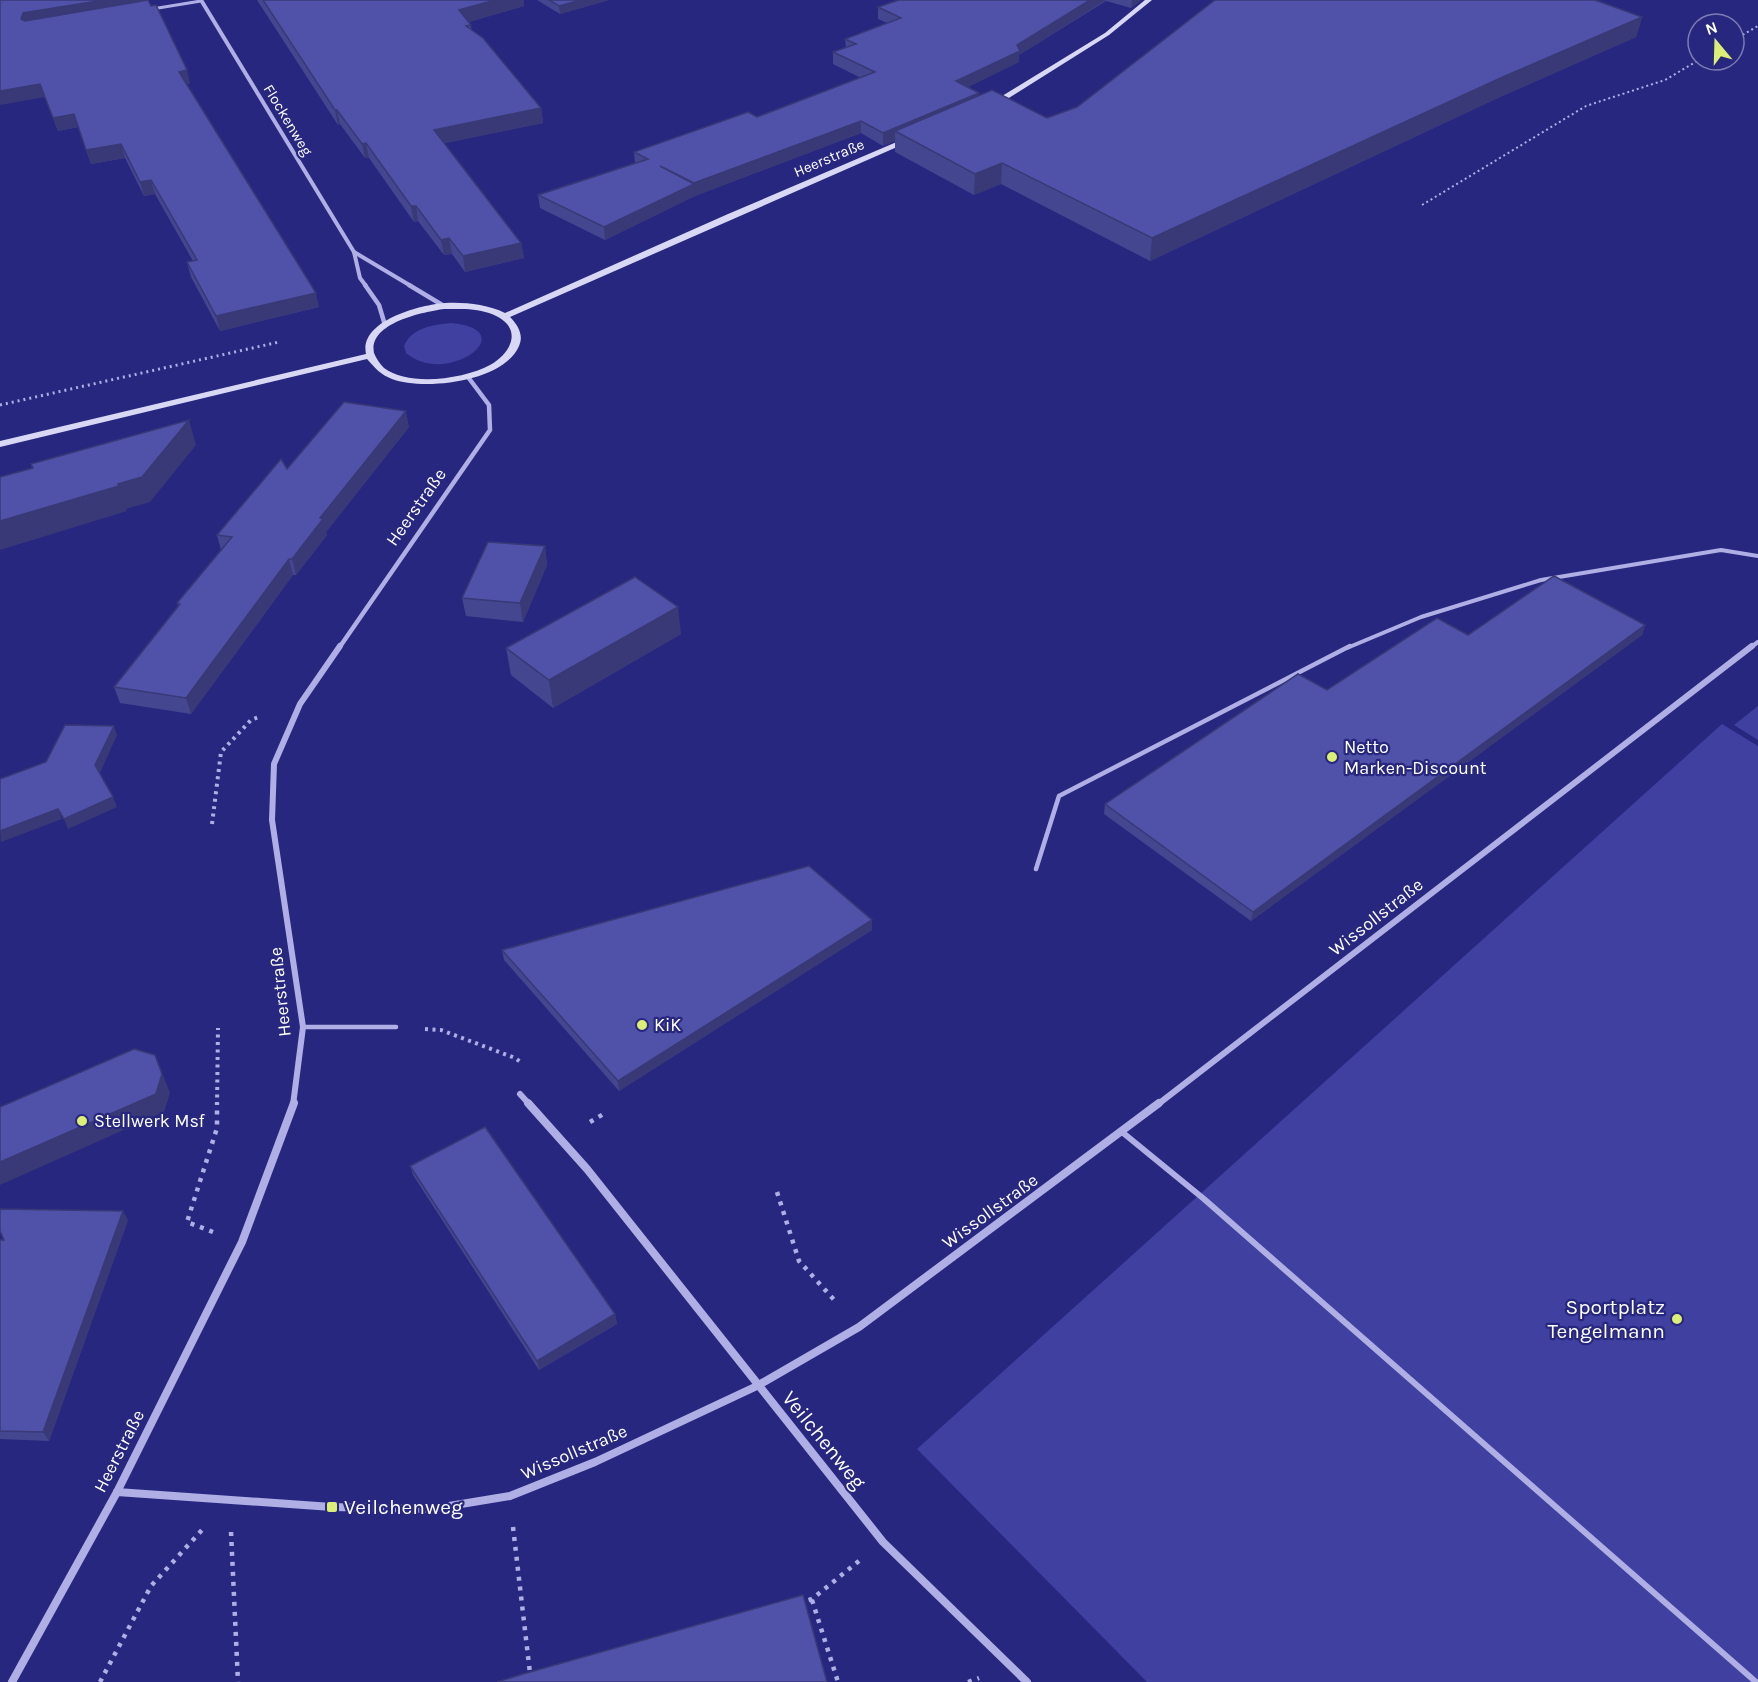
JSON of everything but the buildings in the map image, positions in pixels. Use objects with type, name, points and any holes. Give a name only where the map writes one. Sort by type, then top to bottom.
[{"type":"street","name":"Flockenweg","points":[[201,0],[354,252],[360,278],[379,305],[385,325]]},
{"type":"street","points":[[981,110],[1020,89],[1097,40],[1149,0]]},
{"type":"street","name":"Heerstraße","points":[[504,317],[915,137]]},
{"type":"street","points":[[354,252],[386,269],[416,291],[444,306]]},
{"type":"street","points":[[467,306],[488,310],[504,317],[514,327],[517,338],[514,349],[496,365],[468,377],[448,381],[407,380],[391,375],[377,366],[370,356],[369,345],[374,335],[385,325],[422,309],[467,306]]},
{"type":"street","points":[[0,444],[370,356]]},
{"type":"street","name":"Heerstraße","points":[[12,1682],[117,1492],[242,1242],[296,1100],[303,1027],[272,820],[274,764],[300,704],[490,430],[489,405],[468,377]]},
{"type":"street","name":"Wissollstraße","points":[[117,1492],[230,1501],[431,1509],[510,1496],[595,1461],[757,1386],[859,1327],[1122,1132],[1758,642]]},
{"type":"street","name":"Veilchenweg","points":[[520,1094],[587,1169],[883,1542],[1027,1682]]},
{"type":"lane","points":[[144,10],[201,0]]},
{"type":"lane","points":[[1036,869],[1059,796],[1332,654],[1421,616],[1541,580],[1721,550],[1758,556]]},
{"type":"lane","points":[[303,1027],[396,1027]]},
{"type":"lane","points":[[1122,1132],[1204,1199],[1756,1682]]},
{"type":"path","points":[[1422,205],[1586,106],[1665,80],[1686,68]]},
{"type":"path","points":[[0,405],[286,340]]},
{"type":"path","points":[[212,824],[221,752],[251,720],[300,704]]},
{"type":"path","points":[[396,1027],[441,1030],[515,1058],[531,1070]]},
{"type":"path","points":[[218,1028],[216,1128],[187,1222],[242,1242]]},
{"type":"path","points":[[586,1125],[607,1112]]},
{"type":"path","points":[[777,1192],[799,1261],[859,1327]]},
{"type":"path","points":[[510,1496],[531,1679]]},
{"type":"path","points":[[100,1682],[150,1586],[230,1501]]},
{"type":"path","points":[[230,1501],[238,1682]]},
{"type":"path","points":[[789,1605],[812,1599],[883,1542]]},
{"type":"path","points":[[812,1599],[837,1682]]},
{"type":"path","points":[[520,1678],[531,1679],[542,1673]]},
{"type":"shaded area","points":[[451,323],[472,328],[481,336],[480,345],[472,354],[458,361],[441,364],[423,362],[406,353],[404,346],[418,331],[430,326]]},
{"type":"shaded area","points":[[1758,706],[1758,740],[1734,725]]},
{"type":"shaded area","points":[[1722,724],[1758,746],[1758,1682],[1147,1682],[917,1449]]},
{"type":"place","name":"Netto Marken-Discount","points":[[1332,757]]},
{"type":"place","name":"KiK","points":[[642,1025]]},
{"type":"place","name":"Stellwerk Msf","points":[[82,1121]]},
{"type":"place","name":"Sportplatz Tengelmann","points":[[1677,1319]]},
{"type":"place","name":"Veilchenweg","points":[[332,1507]]}]
